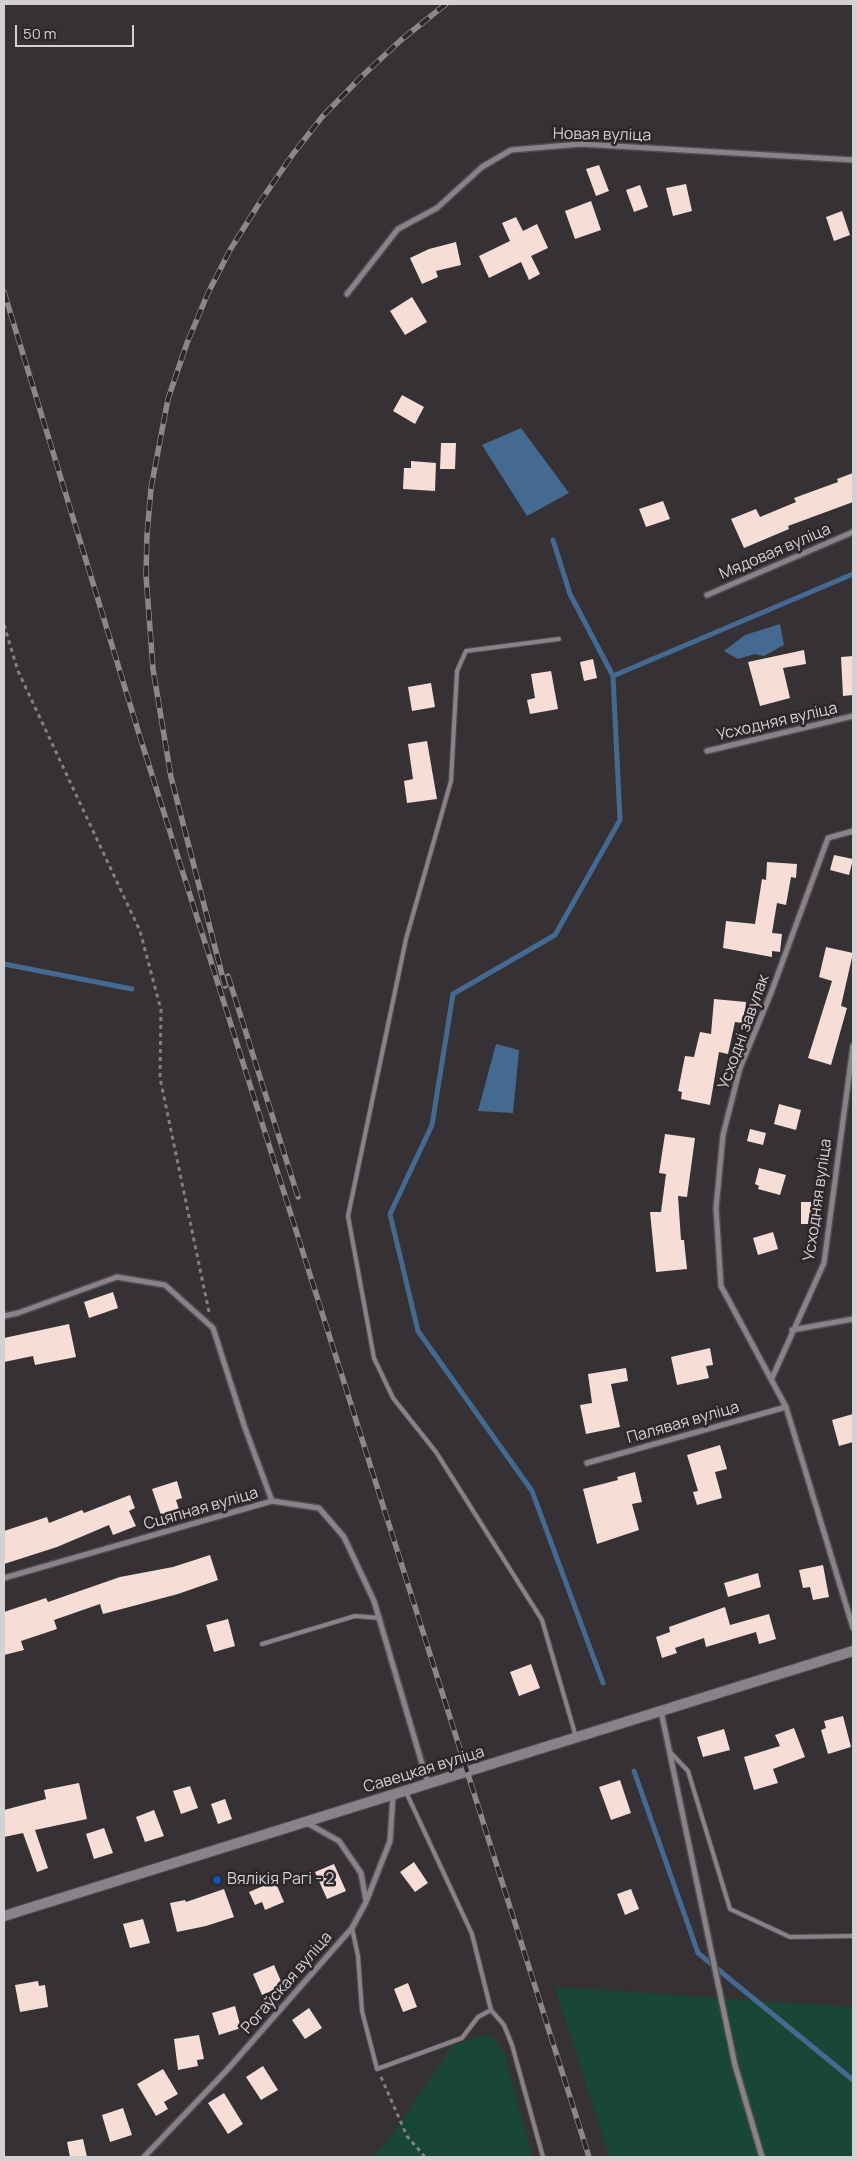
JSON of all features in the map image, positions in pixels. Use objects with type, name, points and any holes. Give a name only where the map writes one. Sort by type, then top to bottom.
[{"type":"main road","name":"Савецкая вуліца","points":[[4,1916],[577,1739],[853,1651]]},
{"type":"street","name":"Новая вуліца","points":[[347,294],[398,229],[437,208],[482,167],[511,150],[581,144],[853,160]]},
{"type":"street","name":"Мядовая вуліца","points":[[707,595],[853,532]]},
{"type":"street","name":"Усходняя вуліца","points":[[707,751],[853,716]]},
{"type":"street","name":"Усходні завулак","points":[[853,832],[828,838],[771,993],[740,1068],[723,1135],[716,1208],[721,1286],[745,1334],[772,1378],[786,1408],[853,1628]]},
{"type":"street","name":"Усходняя вуліца","points":[[772,1378],[792,1330],[824,1263],[853,1046]]},
{"type":"street","points":[[4,1316],[18,1313],[117,1277],[165,1285],[213,1328],[245,1428],[272,1501]]},
{"type":"street","points":[[792,1330],[853,1319]]},
{"type":"street","name":"Палявая вуліца","points":[[587,1463],[786,1408]]},
{"type":"street","name":"Сцяпная вуліца","points":[[4,1578],[272,1501],[319,1508],[344,1537],[374,1601],[428,1785]]},
{"type":"street","points":[[660,1711],[701,1894],[735,2065],[762,2157]]},
{"type":"street","name":"Рогаўская вуліца","points":[[144,2157],[227,2070],[352,1928],[366,1902],[390,1841],[393,1796]]},
{"type":"street","points":[[307,1822],[339,1841],[361,1873],[366,1902]]},
{"type":"lane","points":[[559,639],[466,651],[457,671],[451,782],[406,939],[348,1216],[374,1358],[393,1398],[436,1452],[542,1620],[577,1739]]},
{"type":"lane","points":[[262,1644],[355,1616],[380,1618]]},
{"type":"lane","points":[[668,1750],[688,1771],[730,1909],[790,1936],[853,1936]]},
{"type":"lane","points":[[406,1792],[472,1934],[492,2010],[504,2025],[512,2045],[543,2157]]},
{"type":"lane","points":[[352,1928],[358,1956],[362,2011],[377,2069],[462,2038],[478,2017],[492,2010]]},
{"type":"path","points":[[4,625],[18,671],[140,931],[161,1010],[160,1078],[213,1328]]},
{"type":"path","points":[[377,2069],[407,2136],[425,2157]]},
{"type":"green space","points":[[555,1987],[853,2007],[853,2157],[609,2157]]},
{"type":"green space","points":[[486,2035],[494,2038],[505,2055],[532,2157],[371,2157],[386,2144],[453,2045]]},
{"type":"water","points":[[521,428],[569,493],[527,516],[482,445]]},
{"type":"water","points":[[780,624],[784,645],[764,656],[755,654],[738,659],[724,651],[745,635]]},
{"type":"water","points":[[496,1044],[519,1050],[513,1113],[478,1111]]},
{"type":"building","points":[[599,165],[609,191],[596,196],[586,169]]},
{"type":"building","points":[[686,184],[692,211],[673,216],[666,188]]},
{"type":"building","points":[[640,185],[648,207],[634,212],[626,190]]},
{"type":"building","points":[[591,201],[601,230],[575,239],[565,211]]},
{"type":"building","points":[[842,211],[850,235],[834,241],[826,217]]},
{"type":"building","points":[[516,217],[523,231],[537,224],[548,248],[531,256],[540,274],[529,280],[521,262],[489,278],[479,256],[510,241],[502,223]]},
{"type":"building","points":[[456,242],[461,265],[436,271],[438,277],[422,284],[410,258],[429,249]]},
{"type":"building","points":[[412,297],[427,322],[405,335],[390,311]]},
{"type":"building","points":[[402,395],[424,407],[415,424],[393,411]]},
{"type":"building","points":[[441,443],[456,443],[455,469],[440,469]]},
{"type":"building","points":[[411,461],[436,463],[435,491],[403,489],[404,468],[411,468]]},
{"type":"building","points":[[853,473],[853,502],[788,526],[789,529],[744,548],[731,519],[756,509],[760,517],[796,502],[794,498],[838,482],[837,479]]},
{"type":"building","points":[[663,501],[670,519],[646,527],[639,509]]},
{"type":"building","points":[[804,650],[806,664],[783,668],[790,698],[760,706],[748,662]]},
{"type":"building","points":[[853,656],[853,695],[843,696],[841,657]]},
{"type":"building","points":[[593,659],[597,678],[584,681],[580,662]]},
{"type":"building","points":[[551,671],[558,709],[530,714],[527,700],[535,698],[531,674]]},
{"type":"building","points":[[431,683],[435,707],[412,711],[408,687]]},
{"type":"building","points":[[427,741],[437,799],[407,803],[404,781],[413,779],[408,744]]},
{"type":"building","points":[[834,855],[853,859],[849,875],[830,870]]},
{"type":"building","points":[[767,862],[797,864],[796,878],[791,877],[786,905],[777,903],[772,933],[782,934],[780,952],[772,951],[772,957],[723,948],[726,921],[755,924],[762,879],[766,880]]},
{"type":"building","points":[[826,947],[853,953],[841,1006],[847,1008],[831,1065],[808,1058],[832,981],[819,977]]},
{"type":"building","points":[[714,999],[746,1002],[744,1023],[735,1022],[728,1054],[719,1052],[710,1105],[681,1099],[682,1092],[678,1091],[685,1056],[694,1057],[700,1032],[711,1034]]},
{"type":"building","points":[[779,1104],[801,1110],[796,1130],[774,1124]]},
{"type":"building","points":[[750,1129],[766,1133],[763,1145],[747,1141]]},
{"type":"building","points":[[665,1134],[695,1138],[687,1197],[678,1196],[681,1240],[684,1240],[687,1269],[656,1272],[650,1212],[661,1212],[666,1174],[659,1173]]},
{"type":"building","points":[[759,1168],[786,1175],[780,1195],[758,1189],[759,1186],[755,1184]]},
{"type":"building","points":[[801,1202],[815,1202],[814,1224],[801,1224]]},
{"type":"building","points":[[773,1232],[778,1249],[758,1255],[753,1238]]},
{"type":"building","points":[[113,1292],[118,1308],[89,1318],[84,1302]]},
{"type":"building","points":[[69,1324],[76,1357],[35,1365],[33,1356],[4,1362],[4,1338]]},
{"type":"building","points":[[710,1348],[713,1365],[706,1366],[709,1378],[677,1385],[671,1357]]},
{"type":"building","points":[[626,1368],[628,1381],[611,1384],[620,1427],[586,1434],[580,1405],[592,1403],[588,1374]]},
{"type":"building","points":[[853,1414],[853,1442],[839,1446],[832,1420]]},
{"type":"building","points":[[720,1445],[727,1469],[715,1472],[722,1498],[697,1505],[693,1492],[698,1491],[687,1455]]},
{"type":"building","points":[[635,1472],[642,1502],[632,1504],[639,1530],[597,1544],[583,1489],[618,1480],[617,1477]]},
{"type":"building","points":[[177,1481],[182,1498],[176,1500],[181,1516],[163,1521],[152,1489]]},
{"type":"building","points":[[130,1495],[135,1508],[129,1511],[136,1526],[113,1535],[109,1525],[57,1547],[4,1564],[4,1531],[47,1517],[49,1523],[82,1510],[84,1513]]},
{"type":"building","points":[[210,1555],[218,1580],[178,1594],[103,1614],[100,1604],[54,1620],[57,1629],[21,1641],[24,1650],[4,1655],[4,1612],[46,1598],[48,1602],[120,1577],[173,1567]]},
{"type":"building","points":[[823,1565],[829,1597],[813,1600],[810,1587],[803,1588],[799,1570]]},
{"type":"building","points":[[758,1573],[761,1587],[728,1597],[724,1583]]},
{"type":"building","points":[[725,1607],[730,1625],[769,1614],[776,1639],[759,1644],[756,1632],[706,1647],[704,1638],[675,1648],[677,1653],[662,1658],[656,1637],[670,1632],[669,1627]]},
{"type":"building","points":[[228,1619],[235,1646],[214,1652],[206,1625]]},
{"type":"building","points":[[531,1664],[540,1688],[519,1696],[510,1672]]},
{"type":"building","points":[[843,1716],[851,1747],[828,1754],[821,1730],[826,1728],[824,1721]]},
{"type":"building","points":[[794,1728],[805,1757],[773,1769],[778,1783],[754,1790],[744,1757],[780,1746],[775,1735]]},
{"type":"building","points":[[724,1729],[730,1750],[703,1757],[697,1737]]},
{"type":"building","points":[[620,1780],[631,1813],[611,1820],[599,1787]]},
{"type":"building","points":[[79,1783],[87,1819],[35,1830],[48,1868],[37,1872],[23,1833],[4,1837],[4,1810],[46,1799],[44,1790]]},
{"type":"building","points":[[190,1786],[198,1808],[181,1814],[173,1791]]},
{"type":"building","points":[[225,1799],[232,1819],[218,1824],[211,1804]]},
{"type":"building","points":[[154,1810],[164,1836],[145,1842],[136,1817]]},
{"type":"building","points":[[104,1828],[113,1853],[94,1859],[86,1834]]},
{"type":"building","points":[[414,1862],[428,1883],[415,1892],[400,1872]]},
{"type":"building","points":[[334,1864],[346,1891],[327,1899],[315,1872]]},
{"type":"building","points":[[275,1881],[284,1902],[265,1910],[262,1902],[255,1905],[249,1892]]},
{"type":"building","points":[[224,1889],[234,1917],[206,1926],[177,1932],[170,1903],[185,1900],[186,1902]]},
{"type":"building","points":[[631,1889],[639,1909],[625,1915],[617,1894]]},
{"type":"building","points":[[143,1919],[150,1943],[130,1948],[123,1924]]},
{"type":"building","points":[[274,1965],[283,1986],[262,1995],[253,1974]]},
{"type":"building","points":[[38,1981],[39,1986],[45,1985],[48,2007],[20,2012],[15,1985]]},
{"type":"building","points":[[408,1983],[417,2007],[403,2012],[394,1989]]},
{"type":"building","points":[[235,2006],[241,2028],[219,2035],[212,2013]]},
{"type":"building","points":[[309,2008],[322,2028],[305,2039],[292,2020]]},
{"type":"building","points":[[199,2035],[204,2059],[197,2060],[198,2066],[178,2070],[174,2039]]},
{"type":"building","points":[[263,2066],[278,2090],[261,2100],[246,2077]]},
{"type":"building","points":[[163,2069],[178,2094],[164,2102],[168,2109],[156,2116],[137,2084]]},
{"type":"building","points":[[224,2093],[243,2124],[228,2134],[208,2103]]},
{"type":"building","points":[[123,2108],[132,2135],[110,2142],[102,2115]]},
{"type":"building","points":[[83,2139],[87,2157],[70,2157],[67,2142]]},
{"type":"waterway","points":[[553,540],[570,594],[613,676],[620,820],[555,935],[453,994],[432,1125],[390,1214],[418,1331],[532,1491],[603,1683]]},
{"type":"waterway","points":[[613,676],[853,574]]},
{"type":"waterway","points":[[4,964],[132,989]]},
{"type":"waterway","points":[[634,1771],[698,1953],[853,2080]]},
{"type":"railway","points":[[225,986],[171,777],[153,669],[146,575],[147,535],[151,488],[168,399],[187,343],[208,293],[230,250],[293,154],[322,117],[360,78],[401,40],[446,4]]},
{"type":"railway","points":[[4,292],[140,737],[589,2157]]},
{"type":"railway","points":[[228,976],[298,1197]]},
{"type":"place","name":"Вялікія Рагі - 2","points":[[217,1880]]}]
